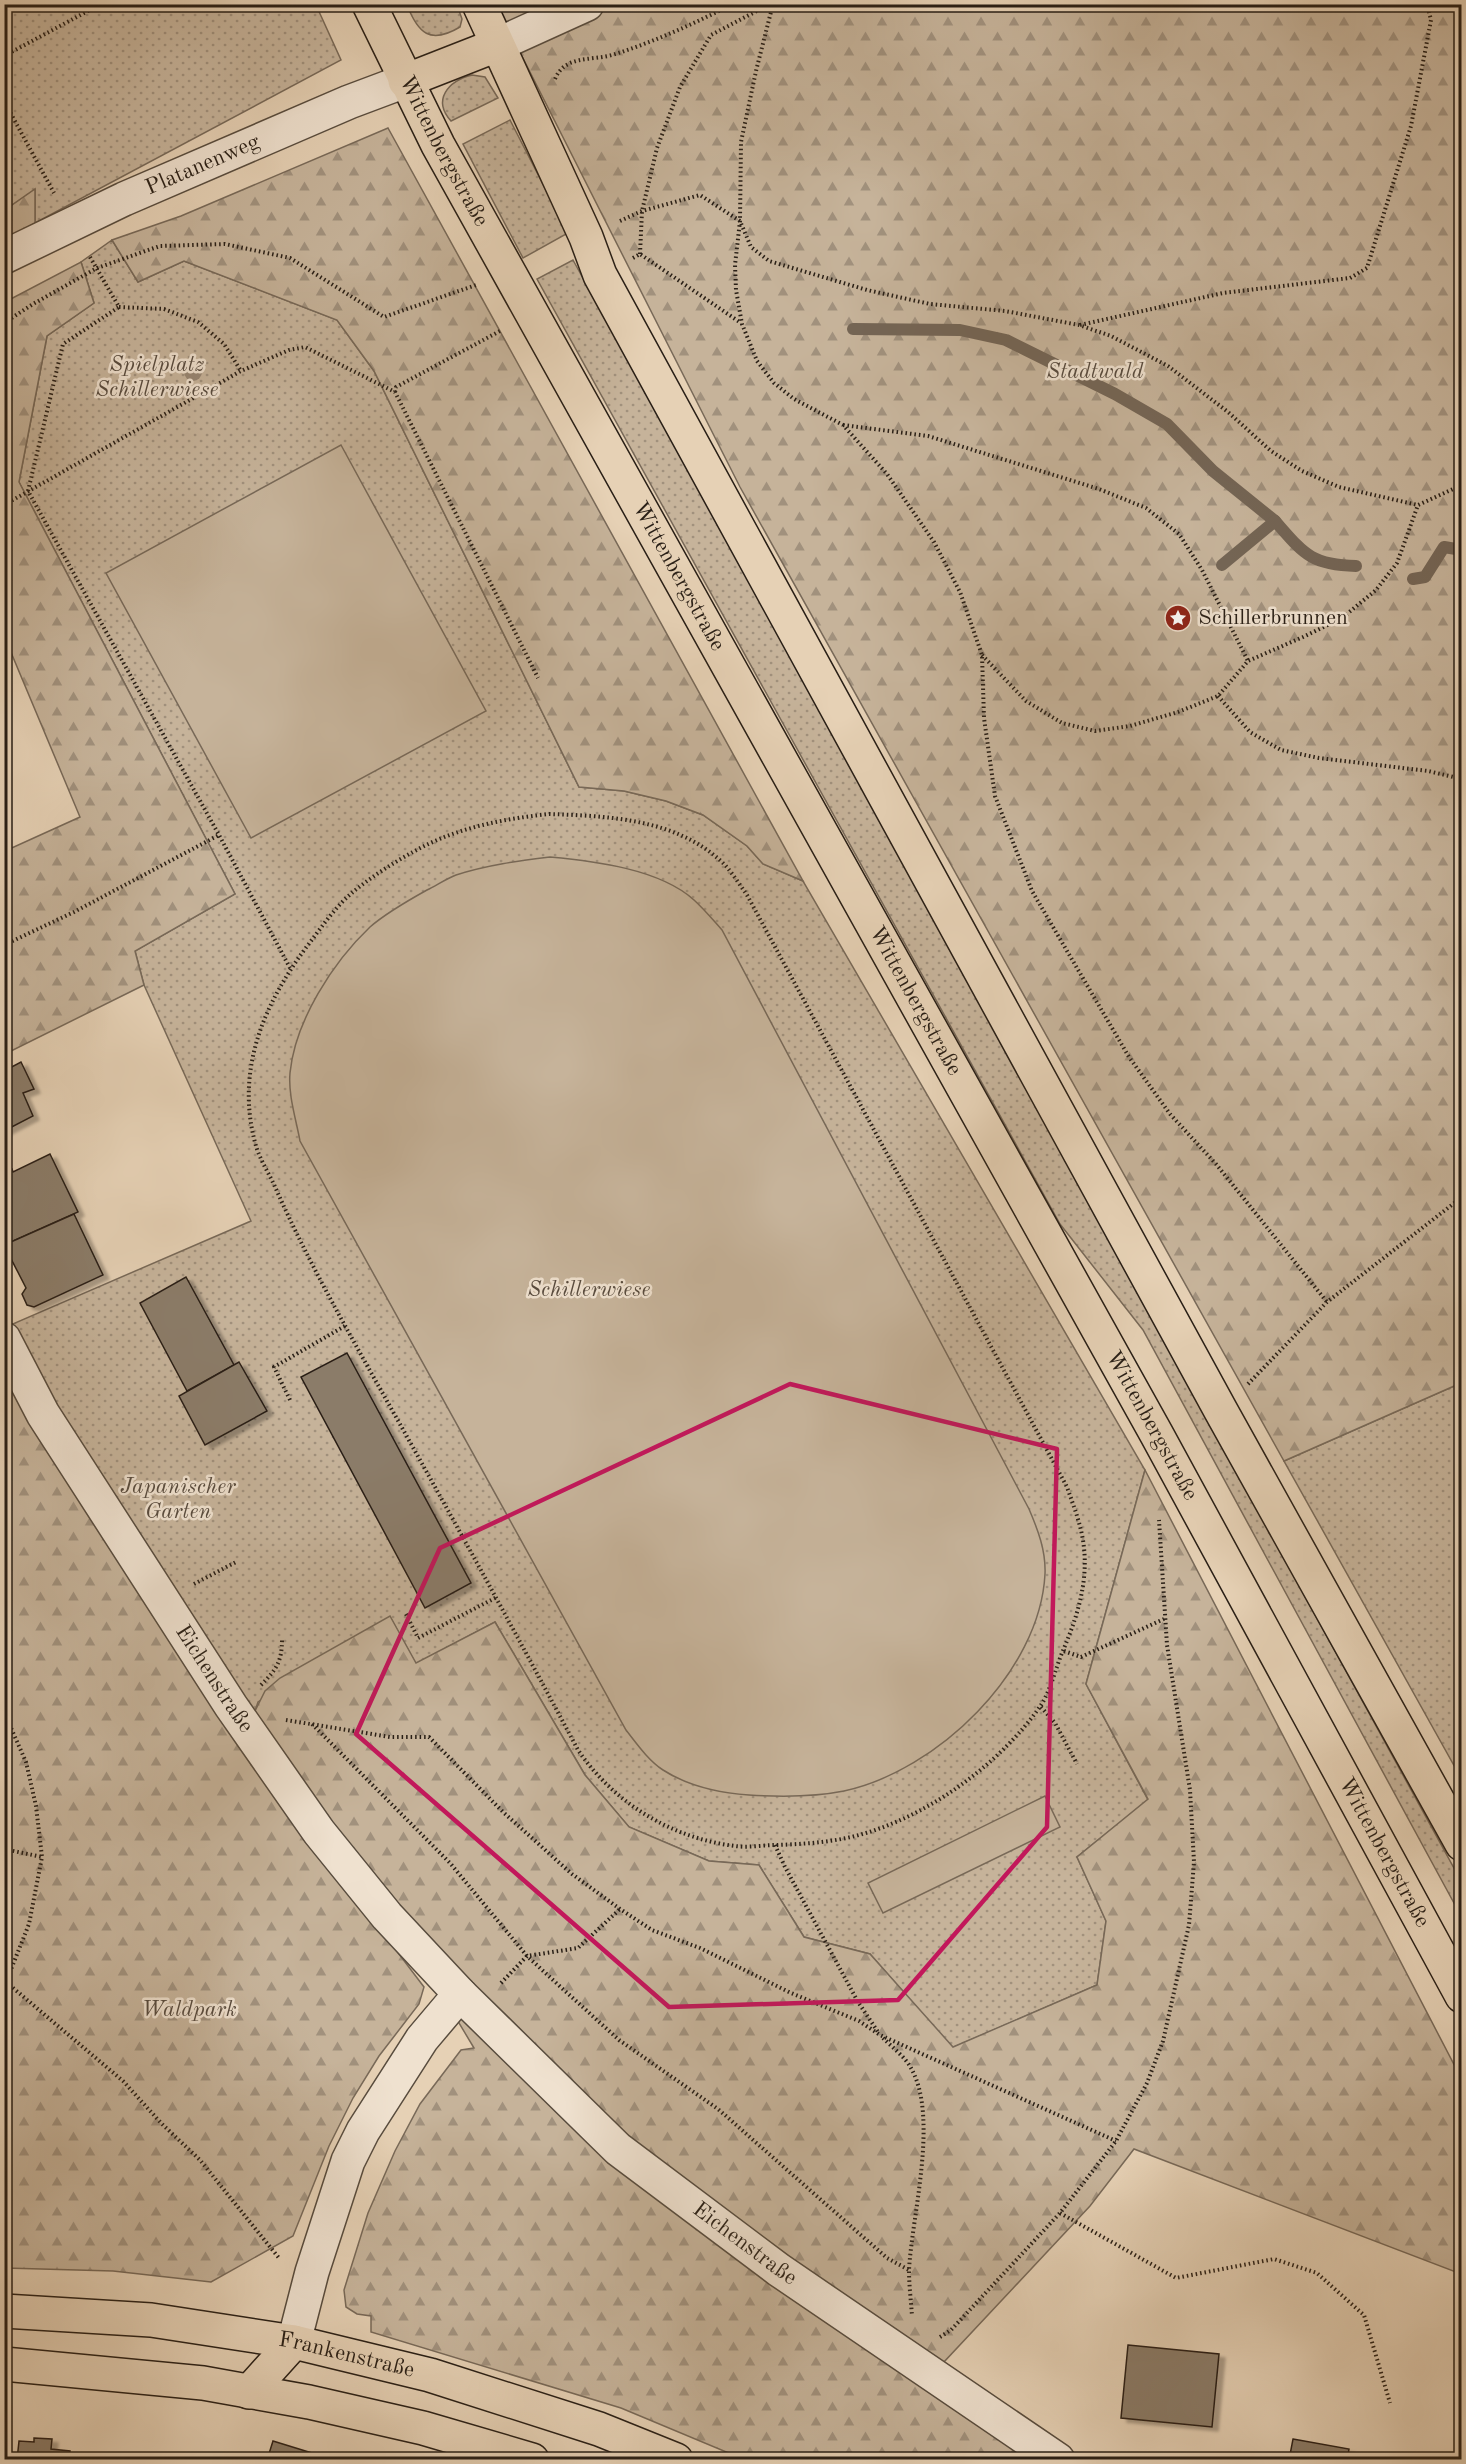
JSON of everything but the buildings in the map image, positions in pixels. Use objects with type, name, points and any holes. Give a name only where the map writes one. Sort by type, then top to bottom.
[{"type":"main road","name":"Wittenbergstraße","points":[[369,4],[405,81],[510,274],[1157,1435],[1461,1996]]},
{"type":"main road","points":[[479,4],[586,237],[600,275],[1221,1411],[1461,1844]]},
{"type":"main road","points":[[405,81],[497,45]]},
{"type":"main road","name":"Frankenstraße","points":[[4,2311],[151,2320],[294,2342],[430,2375],[599,2428],[676,2460]]},
{"type":"main road","points":[[249,2392],[294,2342]]},
{"type":"main road","points":[[4,2364],[203,2383],[339,2408],[413,2425],[532,2460]]},
{"type":"street","points":[[497,45],[587,4]]},
{"type":"street","name":"Platanenweg","points":[[4,257],[124,199],[349,102],[405,81]]},
{"type":"street","name":"Eichenstraße","points":[[4,1339],[43,1414],[235,1711],[319,1832],[387,1916],[468,2002],[618,2149],[779,2270],[1058,2460]]},
{"type":"street","points":[[294,2342],[312,2272],[348,2161],[363,2131],[422,2039],[468,2002]]},
{"type":"path","points":[[4,56],[101,4]]},
{"type":"path","points":[[553,86],[559,71],[567,63],[609,56],[675,33],[733,4]]},
{"type":"path","points":[[640,254],[642,211],[657,148],[680,87],[711,36],[772,4]]},
{"type":"path","points":[[772,4],[741,142],[740,221],[735,265],[736,290],[742,324],[757,361],[774,383],[794,399],[843,425],[887,474],[934,542],[960,592],[982,655],[984,718],[995,796],[1032,891],[1129,1057],[1170,1114],[1216,1164],[1326,1302]]},
{"type":"path","points":[[1080,325],[1223,292],[1350,278],[1367,268],[1412,126],[1431,20],[1427,4]]},
{"type":"path","points":[[4,101],[71,225],[119,307]]},
{"type":"path","points":[[610,226],[642,211],[700,195],[740,221],[751,247],[769,261],[867,290],[930,303],[1005,311],[1080,325],[1111,336],[1168,366],[1228,412],[1271,451],[1302,471],[1339,487],[1418,505],[1461,485]]},
{"type":"path","points":[[4,323],[97,268],[160,246],[225,244],[290,258],[384,317],[510,274]]},
{"type":"path","points":[[657,266],[742,324]]},
{"type":"path","points":[[241,371],[224,344],[198,322],[164,309],[119,307],[63,344],[28,491],[290,968]]},
{"type":"path","points":[[4,505],[241,371],[289,350],[305,347],[395,392],[538,678]]},
{"type":"path","points":[[395,392],[396,387],[462,351]]},
{"type":"path","points":[[843,425],[928,436],[1099,489],[1146,507],[1179,534],[1202,570],[1248,661]]},
{"type":"path","points":[[982,655],[1026,701],[1062,723],[1095,731],[1130,726],[1218,696],[1248,661],[1342,618],[1376,590],[1397,562],[1418,505]]},
{"type":"path","points":[[1218,696],[1250,732],[1281,750],[1319,758],[1428,771],[1461,779]]},
{"type":"path","points":[[549,814],[599,815],[653,825],[687,838],[724,865],[753,905],[1067,1487],[1078,1518],[1084,1549],[1079,1612],[1040,1706],[995,1758],[960,1786],[911,1815],[865,1833],[813,1844],[736,1846],[693,1837],[640,1813],[594,1773],[578,1750],[497,1597],[345,1326],[287,1214],[256,1147],[249,1101],[251,1058],[267,1011],[290,968],[352,892],[413,851],[454,833],[508,818],[549,814]]},
{"type":"path","points":[[4,945],[74,912],[219,835]]},
{"type":"path","points":[[1221,1411],[1326,1302],[1461,1197]]},
{"type":"path","points":[[290,1400],[274,1367],[345,1326]]},
{"type":"path","points":[[911,2359],[951,2330],[1060,2212],[1116,2141],[1147,2083],[1163,2041],[1189,1925],[1194,1862],[1190,1790],[1165,1619],[1159,1517]]},
{"type":"path","points":[[204,1578],[236,1562]]},
{"type":"path","points":[[406,1614],[418,1638],[497,1597]]},
{"type":"path","points":[[1064,1651],[1081,1657],[1165,1619]]},
{"type":"path","points":[[235,1711],[277,1667],[282,1655],[282,1639]]},
{"type":"path","points":[[1040,1706],[1055,1723],[1077,1764]]},
{"type":"path","points":[[235,1711],[390,1737],[429,1737],[572,1874],[652,1930],[700,1948],[791,1993],[859,2021],[880,2035],[1116,2141]]},
{"type":"path","points":[[4,1712],[26,1762],[36,1806],[42,1857],[29,1924],[5,1983],[123,2081],[162,2124],[200,2160],[273,2248],[285,2267]]},
{"type":"path","points":[[312,1724],[450,1863],[527,1956],[619,2040],[718,2109],[887,2258],[909,2270]]},
{"type":"path","points":[[775,1845],[785,1868],[858,2002],[880,2035],[910,2067],[920,2091],[923,2115],[920,2181],[909,2270],[912,2319],[911,2359]]},
{"type":"path","points":[[4,1849],[42,1857]]},
{"type":"path","points":[[468,2002],[527,1956],[578,1948],[620,1909]]},
{"type":"path","points":[[1060,2212],[1176,2278],[1274,2259],[1317,2273],[1364,2315],[1390,2403]]},
{"type":"highlighted area","points":[[790,1384],[1057,1449],[1047,1827],[898,2000],[669,2007],[356,1734],[440,1548]]},
{"type":"green space","points":[[5,5],[316,5],[341,60],[35,223],[35,190],[5,210]]},
{"type":"green space","points":[[407,5],[457,5],[462,19],[460,27],[441,35],[426,33],[416,23]]},
{"type":"green space","name":"Stadtwald","points":[[496,5],[1461,5],[1461,1383],[1284,1461],[740,487]]},
{"type":"green space","points":[[472,75],[485,77],[498,98],[451,121],[443,106],[445,92],[456,82]]},
{"type":"green space","points":[[510,120],[568,233],[523,258],[463,144]]},
{"type":"green space","points":[[388,128],[803,881],[763,864],[747,846],[703,815],[666,801],[624,791],[579,787],[374,371],[337,320],[184,261],[138,282],[112,240],[181,216]]},
{"type":"green space","points":[[35,189],[35,223],[5,240],[5,210]]},
{"type":"green space","name":"Schillerwiese","points":[[112,240],[138,282],[184,261],[337,320],[374,371],[579,787],[624,791],[666,801],[703,815],[747,846],[763,864],[803,881],[1145,1470],[1086,1684],[1148,1800],[1077,1857],[1106,1921],[1097,1985],[952,2048],[870,1954],[804,1937],[759,1865],[709,1861],[629,1827],[585,1775],[495,1622],[416,1664],[390,1617],[258,1702],[255,1711],[246,1718],[8,1326],[251,1221],[144,985],[135,951],[235,894],[19,482],[47,336],[94,303],[81,262]]},
{"type":"green space","points":[[573,260],[1461,1881],[1461,1916],[1143,1330],[1060,1224],[537,279]]},
{"type":"green space","points":[[81,262],[94,303],[47,336],[19,482],[235,894],[135,951],[144,985],[5,1054],[5,851],[80,817],[5,638],[5,302]]},
{"type":"green space","points":[[341,445],[486,711],[251,838],[106,573]]},
{"type":"green space","points":[[550,857],[626,868],[663,881],[680,889],[694,900],[722,930],[1029,1509],[1038,1533],[1045,1565],[1039,1611],[1025,1646],[1004,1680],[978,1712],[947,1739],[914,1762],[879,1780],[844,1791],[821,1794],[761,1796],[738,1794],[704,1788],[673,1776],[648,1757],[626,1730],[300,1141],[290,1090],[293,1053],[299,1033],[318,994],[356,941],[390,912],[452,877],[491,866]]},
{"type":"green space","name":"Waldpark","points":[[4,1358],[145,1603],[225,1725],[424,1987],[419,2004],[379,2056],[353,2098],[329,2146],[293,2236],[211,2282],[113,2271],[5,2268]]},
{"type":"green space","points":[[1461,1383],[1461,1778],[1284,1461]]},
{"type":"green space","points":[[1145,1470],[1461,2078],[1461,2274],[1134,2149],[1090,2206],[944,2362],[1083,2459],[743,2459],[621,2408],[371,2332],[371,2316],[357,2314],[346,2307],[344,2290],[368,2213],[395,2151],[420,2104],[461,2050],[474,2048],[395,1916],[246,1718],[255,1711],[265,1691],[280,1678],[390,1616],[416,1663],[495,1622],[585,1775],[629,1827],[709,1861],[759,1865],[804,1937],[870,1954],[953,2047],[1097,1985],[1106,1921],[1077,1857],[1148,1799],[1086,1684]]},
{"type":"green space","points":[[1045,1796],[1060,1827],[883,1913],[868,1883]]},
{"type":"waterway","points":[[853,329],[960,330],[1006,340],[1115,394],[1167,424],[1213,471],[1275,521]]},
{"type":"waterway","points":[[1222,565],[1275,521],[1310,556],[1328,563],[1356,566]]},
{"type":"waterway","points":[[1413,579],[1425,577],[1444,547],[1462,550]]},
{"type":"place","name":"Schillerbrunnen","points":[[1178,618]]},
{"type":"park label","name":"Spielplatz Schillerwiese","points":[[157,378]]},
{"type":"park label","name":"Japanischer Garten","points":[[178,1500]]}]
